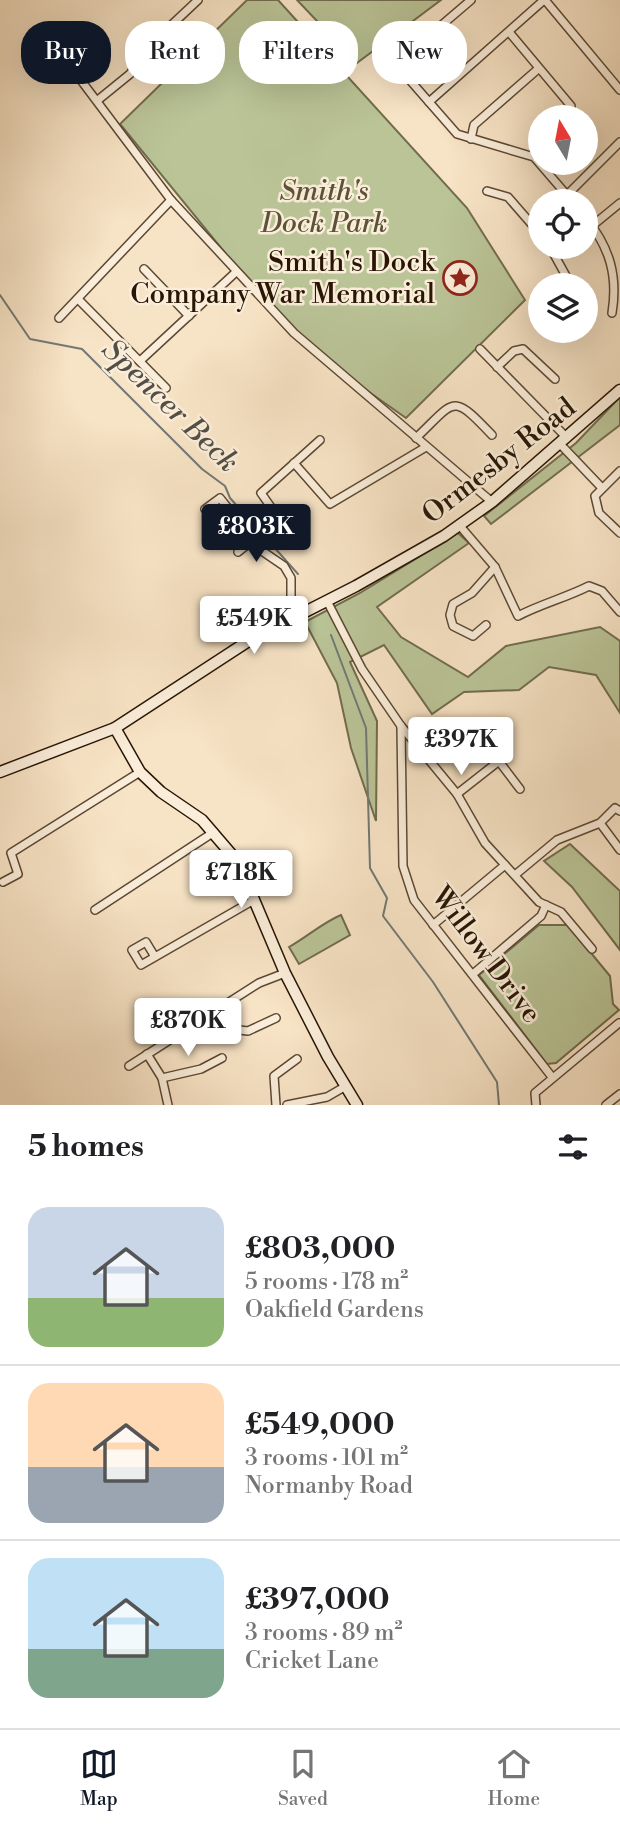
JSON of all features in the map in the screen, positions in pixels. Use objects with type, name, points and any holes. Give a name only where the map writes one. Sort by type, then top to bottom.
[{"type":"main road","name":"Ormesby Road","points":[[0,772],[115,728],[142,713],[207,667],[460,526],[564,442],[620,390]]},
{"type":"main road","points":[[115,728],[140,772],[214,832],[238,862],[285,973],[357,1105]]},
{"type":"street","points":[[98,100],[130,74],[147,48],[198,0]]},
{"type":"street","points":[[471,0],[402,59],[401,70],[457,134],[534,157],[562,189]]},
{"type":"street","points":[[429,102],[545,0],[620,90]]},
{"type":"street","points":[[509,32],[570,105]]},
{"type":"street","points":[[471,139],[474,125],[538,69]]},
{"type":"street","points":[[85,84],[172,200],[314,354],[492,502]]},
{"type":"street","points":[[578,189],[620,142]]},
{"type":"street","points":[[487,191],[508,197],[528,220]]},
{"type":"street","points":[[59,318],[172,200]]},
{"type":"street","points":[[598,221],[620,203]]},
{"type":"street","points":[[598,237],[611,261],[615,293],[612,313]]},
{"type":"street","points":[[144,269],[188,316]]},
{"type":"street","points":[[140,361],[236,272]]},
{"type":"street","points":[[78,299],[166,387]]},
{"type":"street","points":[[480,349],[602,488]]},
{"type":"street","points":[[497,367],[514,351],[523,349],[555,379]]},
{"type":"street","points":[[416,438],[448,407],[456,404],[466,407],[492,435]]},
{"type":"street","points":[[287,530],[261,493],[320,440]]},
{"type":"street","points":[[293,463],[330,504],[426,447]]},
{"type":"street","points":[[620,471],[595,496],[599,513],[620,533]]},
{"type":"street","points":[[205,509],[220,498],[239,518],[262,551],[284,566],[291,578],[291,604],[296,616]]},
{"type":"street","points":[[460,526],[495,567],[518,615],[589,586],[602,591],[620,612]]},
{"type":"street","points":[[238,552],[253,540]]},
{"type":"street","points":[[486,625],[473,636],[453,626],[450,615],[453,604],[472,593],[495,567]]},
{"type":"street","points":[[327,601],[362,669],[401,726],[457,794],[485,843],[539,902],[561,912],[592,949]]},
{"type":"street","name":"Willow Drive","points":[[401,726],[403,866],[414,900],[552,1077]]},
{"type":"street","points":[[476,731],[520,789]]},
{"type":"street","points":[[457,794],[499,761]]},
{"type":"street","points":[[3,882],[18,874],[11,853],[140,772]]},
{"type":"street","points":[[515,875],[557,840],[600,823],[615,808],[620,811]]},
{"type":"street","points":[[600,823],[620,850]]},
{"type":"street","points":[[94,910],[214,832]]},
{"type":"street","points":[[433,925],[505,865]]},
{"type":"street","points":[[155,957],[254,900]]},
{"type":"street","points":[[473,974],[541,916],[546,905]]},
{"type":"street","points":[[129,1066],[259,983],[285,973]]},
{"type":"street","points":[[221,1007],[239,1030],[248,1031],[276,1018]]},
{"type":"street","points":[[536,1105],[535,1093],[619,1023]]},
{"type":"street","points":[[147,1054],[162,1078],[169,1105]]},
{"type":"street","points":[[162,1078],[201,1069],[222,1058]]},
{"type":"street","points":[[276,1105],[274,1076],[297,1059]]},
{"type":"street","points":[[287,1105],[312,1103],[345,1086]]},
{"type":"street","points":[[606,1105],[620,1094]]},
{"type":"green space","name":"Smith's Dock Park","points":[[247,0],[278,0],[297,21],[239,21],[239,84],[354,84],[467,208],[525,300],[406,418],[318,356],[235,265],[120,124],[161,84],[225,84],[225,21]]},
{"type":"green space","points":[[297,0],[441,0],[413,21],[372,21],[372,52],[358,62],[358,21],[317,21]]},
{"type":"green space","points":[[620,397],[620,425],[491,524],[484,516],[576,443]]},
{"type":"green space","points":[[458,533],[469,543],[377,607],[401,637],[468,677],[506,646],[600,627],[620,641],[620,713],[596,675],[549,667],[519,690],[464,692],[432,714],[384,645],[350,662],[377,721],[376,821],[351,748],[337,683],[305,622],[360,593]]},
{"type":"green space","points":[[570,844],[620,891],[620,950],[572,887],[544,861]]},
{"type":"green space","points":[[341,915],[350,935],[299,964],[289,947]]},
{"type":"green space","points":[[539,925],[568,925],[610,976],[613,1004],[619,1010],[556,1063],[547,1064],[479,975]]},
{"type":"waterway","name":"Spencer Beck","points":[[0,295],[30,339],[82,349],[202,469],[225,486],[230,498],[298,574]]},
{"type":"waterway","name":"Spencer Beck","points":[[331,635],[366,728],[370,868],[387,898],[383,916],[433,982],[497,1082],[499,1105]]},
{"type":"place","name":"Smith's Dock Company War Memorial","points":[[460,278]]}]
